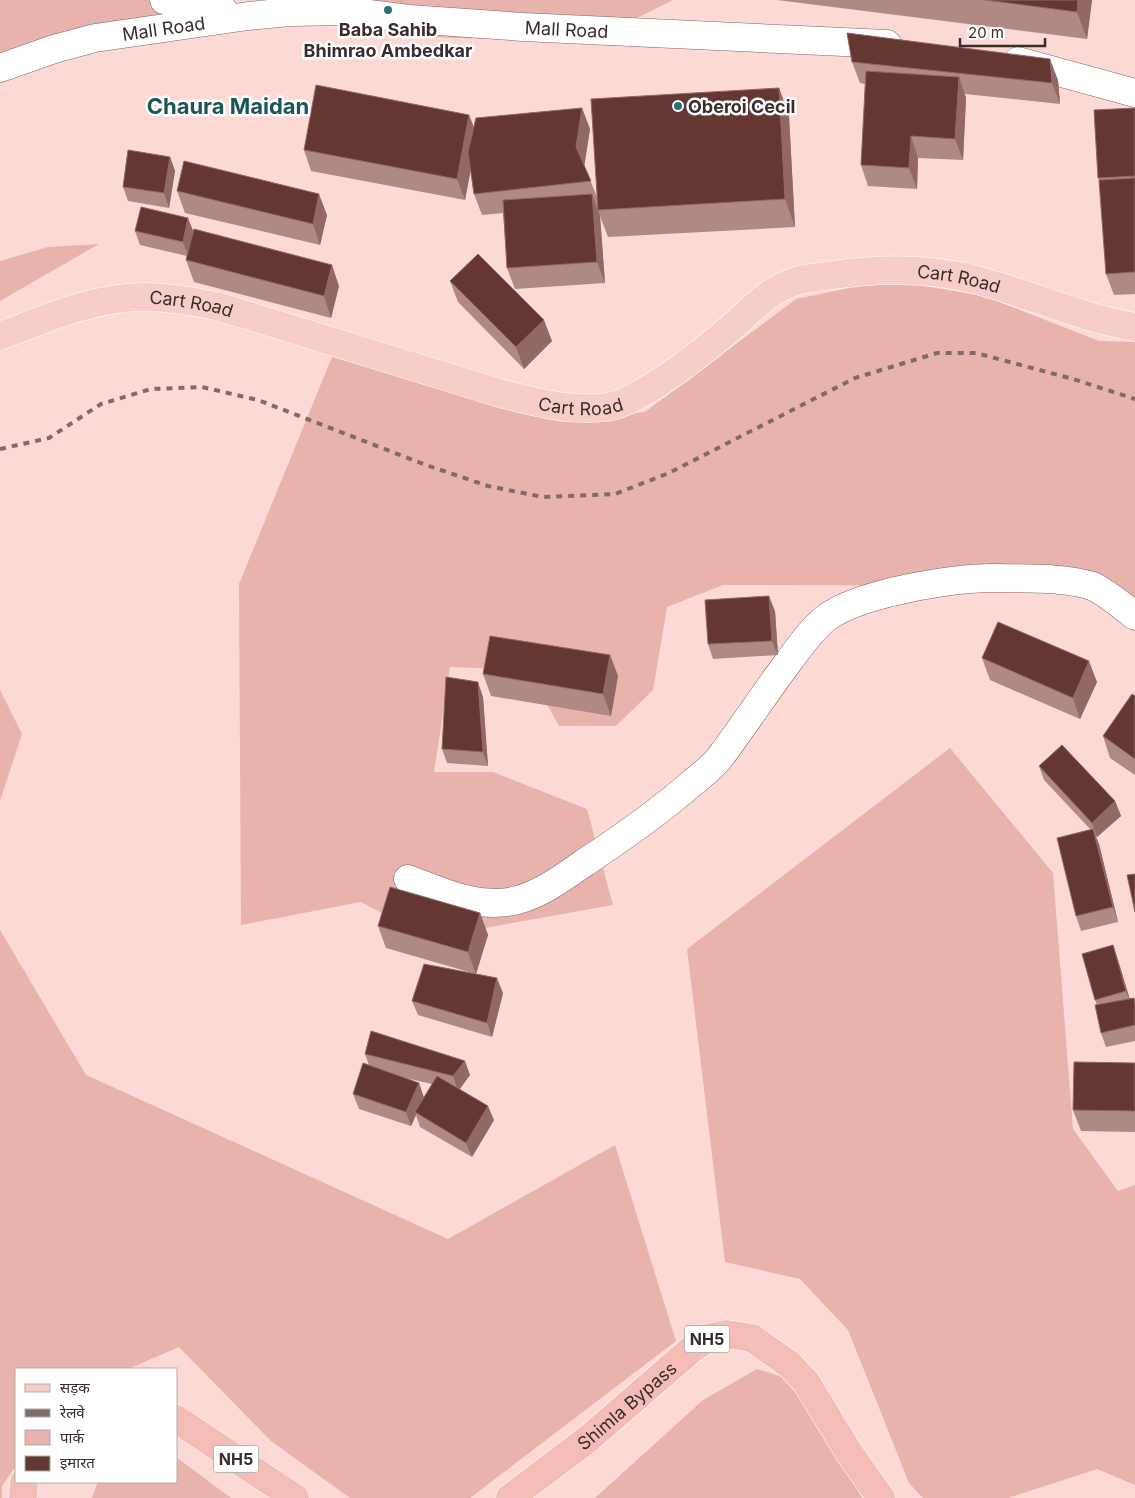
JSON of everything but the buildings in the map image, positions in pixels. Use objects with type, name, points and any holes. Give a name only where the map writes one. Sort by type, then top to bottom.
[{"type":"highway","name":"Shimla Bypass","points":[[510,1498],[588,1439],[692,1349],[708,1338],[727,1334],[752,1338],[790,1365],[806,1382],[850,1454],[881,1498]]},
{"type":"highway","name":"NH5","points":[[178,1420],[295,1498]]},
{"type":"highway","points":[[24,1483],[24,1498]]},
{"type":"main road","name":"Cart Road","points":[[0,336],[80,307],[119,299],[148,297],[183,300],[217,306],[499,393],[545,404],[575,408],[608,407],[628,400],[661,383],[699,355],[774,290],[797,281],[861,270],[935,272],[979,280],[1086,316],[1135,327]]},
{"type":"street","points":[[164,0],[248,16]]},
{"type":"street","name":"Mall Road","points":[[0,68],[54,49],[95,38],[334,5],[409,19],[523,27],[910,46]]},
{"type":"street","points":[[992,53],[1135,93]]},
{"type":"street","points":[[408,879],[465,900],[485,904],[509,902],[531,897],[560,880],[632,832],[679,795],[719,759],[753,709],[806,639],[826,618],[850,605],[887,594],[951,580],[984,578],[1054,580],[1094,586],[1135,616]]},
{"type":"green space","points":[[0,0],[175,0],[124,41],[0,71]]},
{"type":"green space","points":[[350,0],[673,0],[589,42],[429,37]]},
{"type":"green space","points":[[99,244],[0,301],[0,261],[48,247]]},
{"type":"green space","points":[[888,280],[984,296],[1099,341],[1135,342],[1135,598],[1053,586],[723,585],[667,607],[653,690],[616,726],[559,726],[528,670],[450,667],[434,772],[493,772],[587,809],[613,905],[429,938],[361,902],[241,925],[239,584],[332,357],[562,422],[645,412],[796,299]]},
{"type":"green space","points":[[0,690],[22,734],[0,801]]},
{"type":"green space","points":[[950,748],[1053,873],[1073,1129],[1118,1191],[1135,1185],[1135,1485],[1097,1469],[1008,1498],[923,1498],[909,1483],[848,1330],[800,1279],[725,1262],[687,949]]},
{"type":"green space","points":[[0,930],[86,1075],[448,1239],[615,1145],[676,1341],[470,1498],[350,1498],[271,1441],[179,1347],[130,1368],[15,1368],[15,1467],[2,1486],[2,1498],[0,1498]]},
{"type":"green space","points":[[757,1369],[799,1382],[862,1498],[595,1498],[703,1400]]},
{"type":"green space","points":[[178,1458],[231,1498],[92,1498],[98,1483],[178,1483]]},
{"type":"railway","points":[[0,449],[49,438],[101,404],[151,389],[202,387],[258,400],[426,465],[488,486],[543,497],[615,494],[669,473],[855,378],[937,353],[976,353],[1073,379],[1135,399]]},
{"type":"place","name":"Baba Sahib Bhimrao Ambedkar","points":[[388,10]]},
{"type":"place","name":"Oberoi Cecil","points":[[678,106]]},
{"type":"district","name":"Chaura Maidan","points":[[228,106]]}]
